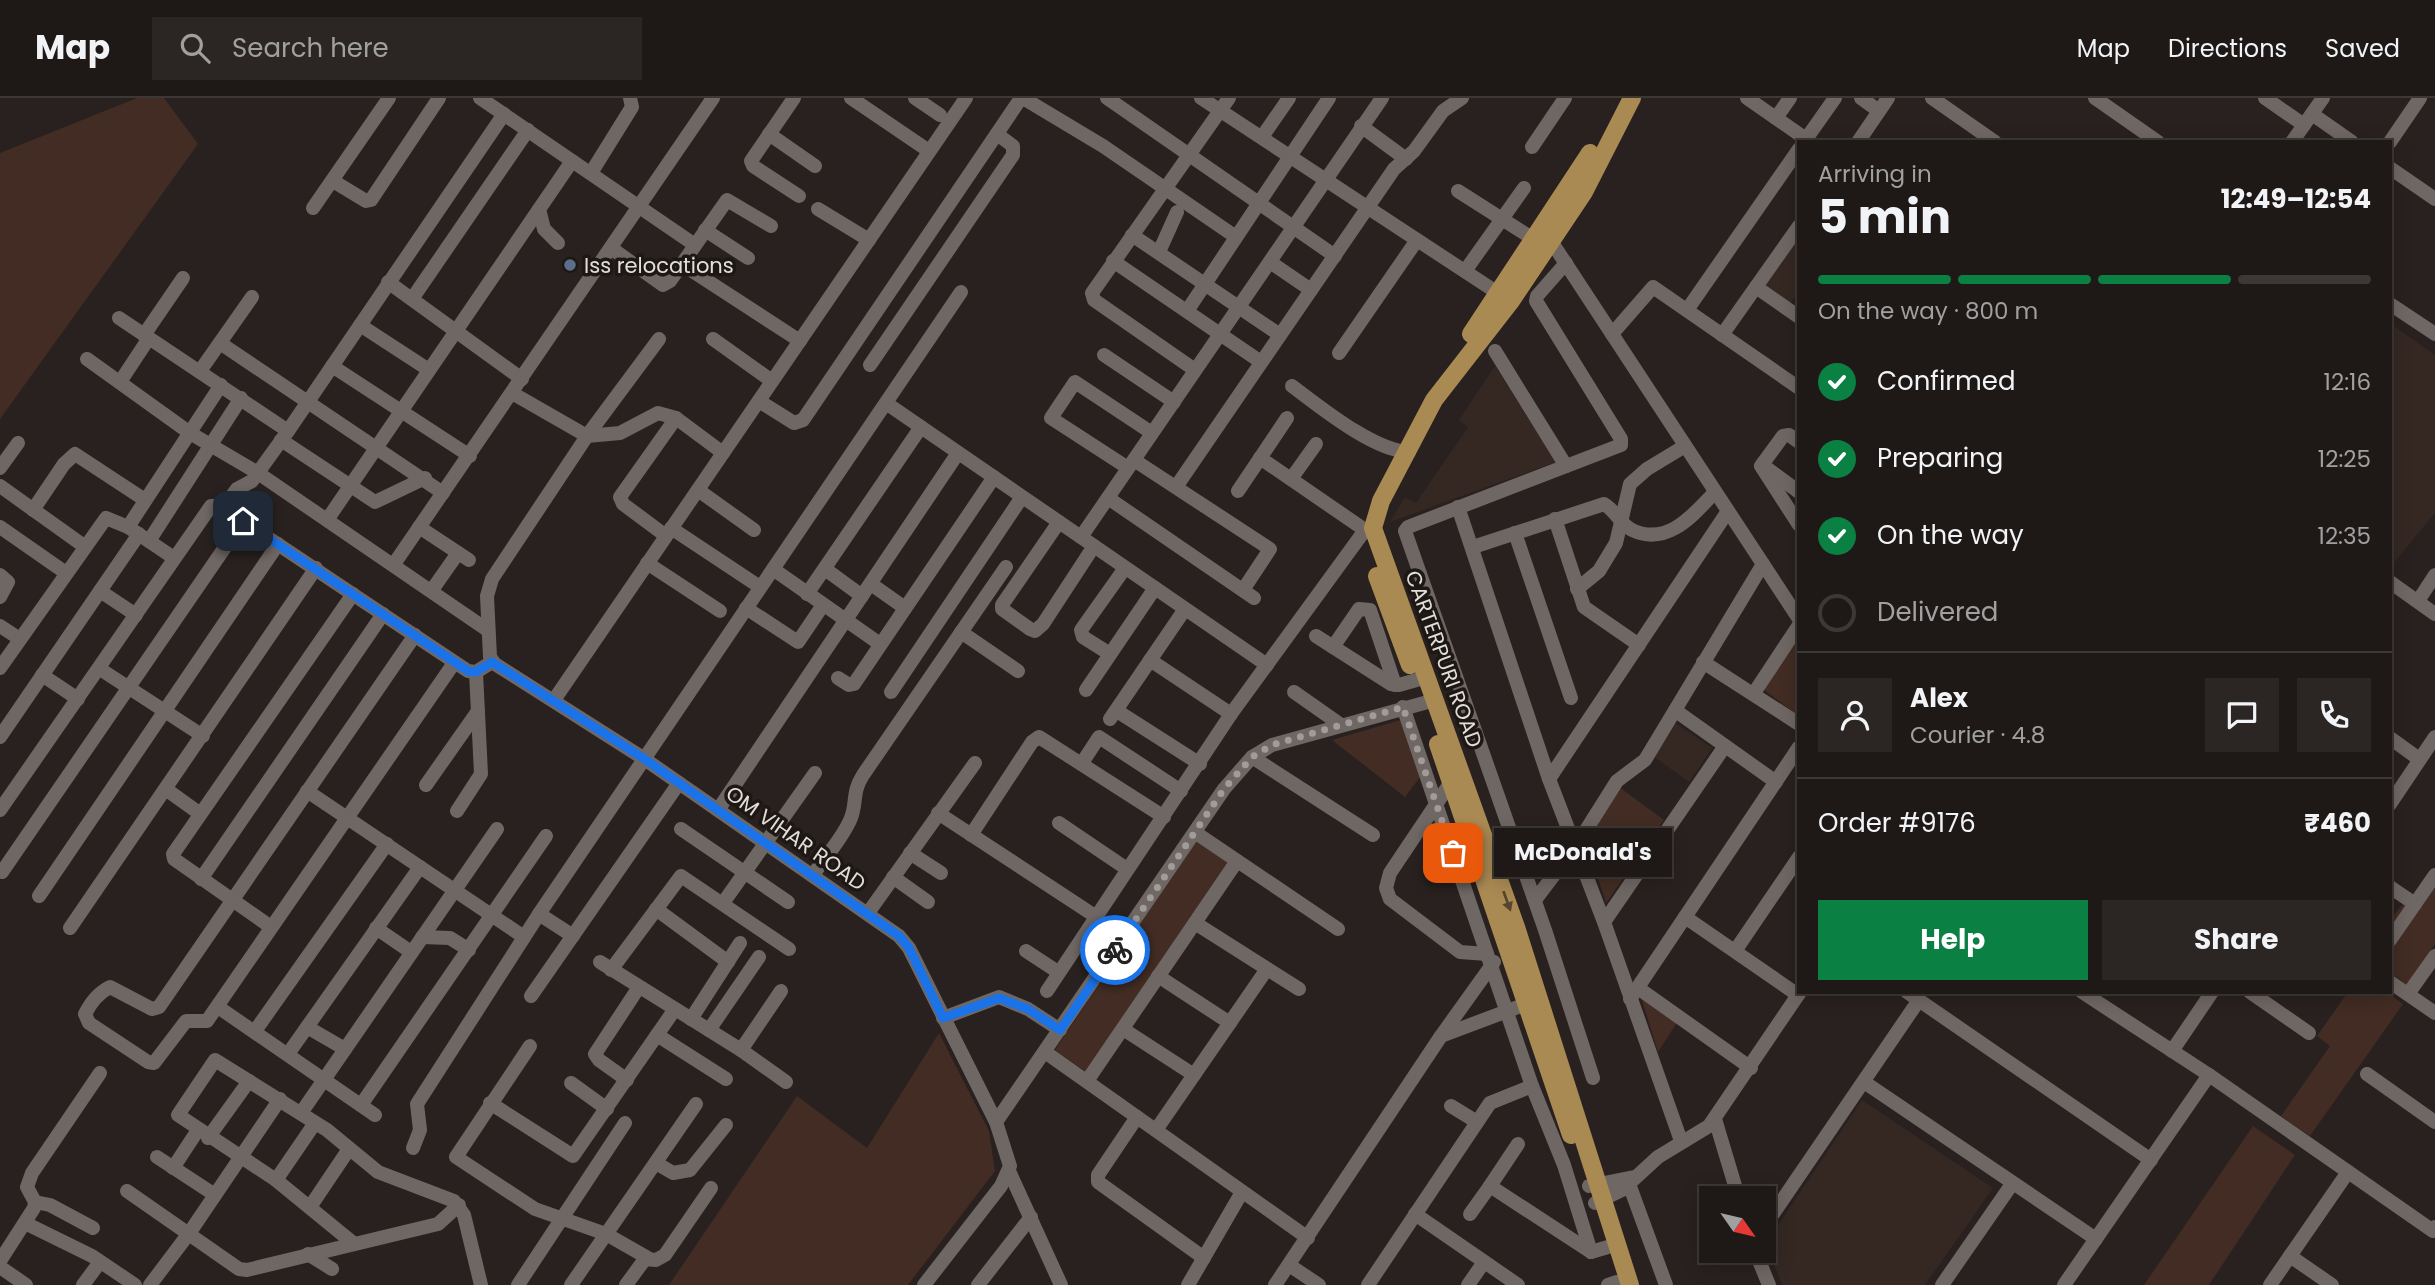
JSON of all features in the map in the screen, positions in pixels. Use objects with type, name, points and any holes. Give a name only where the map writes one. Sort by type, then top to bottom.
[{"type":"main road","points":[[1368,529],[1403,452],[1434,400],[1543,241],[1619,98]]},
{"type":"main road","points":[[1543,241],[1584,192],[1632,98]]},
{"type":"main road","name":"CARTERPURI ROAD","points":[[1368,529],[1540,999],[1599,1202],[1618,1284]]},
{"type":"main road","name":"CARTERPURI ROAD","points":[[1430,702],[1451,782],[1512,953],[1527,1004],[1594,1184]]},
{"type":"main road","name":"CARTERPURI ROAD","points":[[1599,1202],[1599,1249],[1618,1284]]},
{"type":"street","points":[[313,208],[389,98]]},
{"type":"street","points":[[332,181],[366,201],[371,200],[439,98]]},
{"type":"street","points":[[480,98],[695,245]]},
{"type":"street","points":[[591,173],[632,107],[630,98]]},
{"type":"street","points":[[394,564],[713,98]]},
{"type":"street","points":[[794,98],[751,164],[799,197]]},
{"type":"street","points":[[915,98],[940,116]]},
{"type":"street","points":[[554,700],[966,98]]},
{"type":"street","points":[[759,401],[794,423],[800,423],[1022,98],[1236,237]]},
{"type":"street","points":[[1107,98],[1335,256]]},
{"type":"street","points":[[1201,98],[1505,298]]},
{"type":"street","points":[[1195,370],[1092,298],[1091,293],[1229,98]]},
{"type":"street","points":[[1262,137],[1289,98]]},
{"type":"street","points":[[1187,311],[1329,98]]},
{"type":"street","points":[[1081,537],[1382,98]]},
{"type":"street","points":[[1176,487],[1394,169],[1406,159],[1443,111],[1461,98]]},
{"type":"street","points":[[1532,147],[1565,98]]},
{"type":"street","points":[[1748,98],[1776,118],[1800,140]]},
{"type":"street","points":[[1776,118],[1790,98]]},
{"type":"street","points":[[1805,140],[1835,98]]},
{"type":"street","points":[[1861,98],[1879,111]]},
{"type":"street","points":[[1859,140],[1888,98]]},
{"type":"street","points":[[1932,98],[1992,140]]},
{"type":"street","points":[[2095,98],[2155,140]]},
{"type":"street","points":[[2265,98],[2348,140]]},
{"type":"street","points":[[2293,140],[2323,98]]},
{"type":"street","points":[[2390,140],[2420,98]]},
{"type":"street","points":[[856,99],[929,151]]},
{"type":"street","points":[[0,810],[174,558],[217,508],[233,492],[249,484],[258,473],[504,114]]},
{"type":"street","points":[[1362,126],[1406,159]]},
{"type":"street","points":[[412,299],[528,131]]},
{"type":"street","points":[[769,134],[816,166]]},
{"type":"street","points":[[870,365],[1013,155],[1013,146],[997,134]]},
{"type":"street","points":[[1687,310],[1797,152]]},
{"type":"street","points":[[327,520],[572,160]]},
{"type":"street","points":[[2392,169],[2435,199]]},
{"type":"street","points":[[1465,271],[1524,188]]},
{"type":"street","points":[[1458,191],[1543,241],[1566,264],[1797,616]]},
{"type":"street","points":[[611,248],[663,285],[670,281],[683,265],[727,200],[771,226]]},
{"type":"street","points":[[539,209],[544,229],[558,243]]},
{"type":"street","points":[[818,209],[869,240]]},
{"type":"street","points":[[1159,252],[1177,212]]},
{"type":"street","points":[[1723,335],[1797,229]]},
{"type":"street","points":[[705,230],[747,258]]},
{"type":"street","points":[[1132,234],[1280,334]]},
{"type":"street","points":[[1339,353],[1417,240]]},
{"type":"street","points":[[1114,261],[1261,362]]},
{"type":"street","points":[[1270,262],[1311,290]]},
{"type":"street","points":[[1566,264],[1536,296],[1536,301],[1622,442],[1619,446],[1408,527],[1405,535],[1535,900],[1593,1078]]},
{"type":"street","points":[[683,265],[800,341]]},
{"type":"street","points":[[120,382],[183,278]]},
{"type":"street","points":[[388,282],[522,379]]},
{"type":"street","points":[[1612,334],[1651,286],[1797,387]]},
{"type":"street","points":[[1756,287],[1797,316]]},
{"type":"street","points":[[413,1148],[420,1130],[417,1104],[643,758],[961,292]]},
{"type":"street","points":[[200,371],[252,297]]},
{"type":"street","points":[[2392,305],[2435,334]]},
{"type":"street","points":[[119,318],[241,398],[284,436],[350,487],[375,502],[425,478]]},
{"type":"street","points":[[360,325],[429,370]]},
{"type":"street","points":[[864,331],[885,345]]},
{"type":"street","points":[[217,508],[243,521],[454,663],[468,671],[476,672],[492,662],[486,629],[486,596],[492,579],[587,436],[659,339]]},
{"type":"street","points":[[713,339],[772,381]]},
{"type":"street","points":[[220,342],[425,478],[443,493]]},
{"type":"street","points":[[1494,351],[1566,466]]},
{"type":"street","points":[[1104,355],[1174,402]]},
{"type":"street","points":[[87,359],[190,433],[258,473],[486,629]]},
{"type":"street","points":[[332,366],[470,456]]},
{"type":"street","points":[[1108,498],[1248,594],[1270,549],[1176,487],[1051,418],[1075,382],[1152,433]]},
{"type":"street","points":[[139,534],[145,500],[222,385]]},
{"type":"street","points":[[1292,386],[1345,423],[1403,452]]},
{"type":"street","points":[[512,393],[587,436],[620,433],[658,413],[676,418],[723,453]]},
{"type":"street","points":[[0,737],[139,534],[211,445],[241,398]]},
{"type":"street","points":[[886,403],[1267,665]]},
{"type":"street","points":[[676,418],[620,498],[623,504],[760,587]]},
{"type":"street","points":[[1238,491],[1287,418]]},
{"type":"street","points":[[807,594],[921,427]]},
{"type":"street","points":[[1761,464],[1786,434],[1797,441]]},
{"type":"street","points":[[0,468],[18,443]]},
{"type":"street","points":[[1291,479],[1316,444]]},
{"type":"street","points":[[1577,589],[1605,564],[1616,543],[1630,484],[1647,469],[1685,446]]},
{"type":"street","points":[[718,810],[958,453]]},
{"type":"street","points":[[33,509],[64,464],[75,454],[145,500]]},
{"type":"street","points":[[1047,991],[1231,714],[1368,529],[1260,458]]},
{"type":"street","points":[[1761,464],[1797,491]]},
{"type":"street","points":[[1761,464],[1797,522]]},
{"type":"street","points":[[838,678],[853,685],[994,477]]},
{"type":"street","points":[[0,486],[84,547]]},
{"type":"street","points":[[698,490],[754,530]]},
{"type":"street","points":[[1473,547],[1604,504],[1622,522],[1640,533],[1672,531],[1684,524],[1715,492]]},
{"type":"street","points":[[891,692],[1023,497]]},
{"type":"street","points":[[1458,507],[1549,779],[1634,993],[1681,1141]]},
{"type":"street","points":[[1549,779],[1728,511]]},
{"type":"street","points":[[0,668],[106,518],[139,534],[174,558]]},
{"type":"street","points":[[1555,519],[1577,589],[1588,612],[1639,645]]},
{"type":"street","points":[[2,872],[243,521]]},
{"type":"street","points":[[1059,522],[1002,604],[1002,609],[1030,629],[1038,629],[1094,546]]},
{"type":"street","points":[[0,527],[66,573]]},
{"type":"street","points":[[419,527],[463,556],[432,590]]},
{"type":"street","points":[[1515,533],[1571,698]]},
{"type":"street","points":[[39,896],[278,544]]},
{"type":"street","points":[[648,563],[720,611]]},
{"type":"street","points":[[1535,900],[1576,846],[1617,780],[1645,760],[1763,564]]},
{"type":"street","points":[[813,875],[848,825],[858,784],[1006,567]]},
{"type":"street","points":[[1110,654],[1083,637],[1081,630],[1125,568]]},
{"type":"street","points":[[70,928],[316,569]]},
{"type":"street","points":[[772,569],[880,644]]},
{"type":"street","points":[[825,569],[862,596]]},
{"type":"street","points":[[0,575],[8,582],[0,597]]},
{"type":"street","points":[[2418,601],[2435,575]]},
{"type":"street","points":[[2392,583],[2435,614]]},
{"type":"street","points":[[871,584],[905,608]]},
{"type":"street","points":[[1086,690],[1155,588]]},
{"type":"street","points":[[100,592],[136,615]]},
{"type":"street","points":[[271,927],[172,857],[199,813],[353,594]]},
{"type":"street","points":[[746,608],[798,642],[823,605]]},
{"type":"street","points":[[1185,609],[1114,715],[1200,764]]},
{"type":"street","points":[[1333,647],[1359,609],[1370,610],[1395,685]]},
{"type":"street","points":[[201,879],[383,614]]},
{"type":"street","points":[[0,626],[20,639]]},
{"type":"street","points":[[1754,693],[1797,628]]},
{"type":"street","points":[[961,632],[1018,671]]},
{"type":"street","points":[[415,635],[159,1007],[152,1009],[110,987],[92,1002],[85,1018],[96,1028],[154,1063],[186,1021],[191,1019],[204,1023],[218,1007],[454,663]]},
{"type":"street","points":[[1317,636],[1395,685],[1421,679]]},
{"type":"street","points":[[1150,660],[1231,714]]},
{"type":"street","name":"OM VIHAR ROAD","points":[[492,662],[643,758],[868,913],[904,941],[996,1122],[1009,1160],[1009,1171],[1061,1285]]},
{"type":"street","points":[[1703,662],[1797,723]]},
{"type":"street","points":[[100,668],[129,690],[203,736]]},
{"type":"street","points":[[457,811],[481,774],[476,672]]},
{"type":"street","points":[[42,675],[78,699]]},
{"type":"street","points":[[1294,692],[1341,725]]},
{"type":"street","points":[[996,1122],[1224,789],[1252,757],[1272,745],[1403,707],[1430,702]]},
{"type":"street","points":[[1403,707],[1532,1086],[1599,1249]]},
{"type":"street","points":[[426,785],[478,711]]},
{"type":"street","points":[[1676,711],[1776,782]]},
{"type":"street","points":[[1082,763],[1099,737],[1181,792]]},
{"type":"street","points":[[2392,801],[2435,737]]},
{"type":"street","points":[[971,835],[1035,738],[1046,739],[1164,817]]},
{"type":"street","points":[[2392,739],[2419,759]]},
{"type":"street","points":[[1604,922],[1725,746]]},
{"type":"street","points":[[1634,993],[1797,750]]},
{"type":"street","points":[[1252,757],[1373,835]]},
{"type":"street","points":[[868,913],[975,763]]},
{"type":"street","points":[[723,903],[815,773]]},
{"type":"street","points":[[1451,782],[1390,873],[1386,888],[1390,898],[1460,952],[1489,959],[1512,953]]},
{"type":"street","points":[[531,996],[679,783]]},
{"type":"street","points":[[167,790],[199,813]]},
{"type":"street","points":[[307,791],[524,937]]},
{"type":"street","points":[[938,813],[1095,916]]},
{"type":"street","points":[[1059,823],[1127,869]]},
{"type":"street","points":[[301,1112],[497,829]]},
{"type":"street","points":[[681,829],[788,902]]},
{"type":"street","points":[[1196,833],[1338,929]]},
{"type":"street","points":[[361,1105],[546,836]]},
{"type":"street","points":[[255,1031],[387,844]]},
{"type":"street","points":[[910,853],[941,873]]},
{"type":"street","points":[[1735,951],[1797,860]]},
{"type":"street","points":[[1087,1081],[1237,861]]},
{"type":"street","points":[[288,1054],[420,867]]},
{"type":"street","points":[[2392,937],[2435,875]]},
{"type":"street","points":[[786,1082],[741,1050],[606,966],[681,876],[789,949]]},
{"type":"street","points":[[893,877],[928,902]]},
{"type":"street","points":[[2392,888],[2415,904]]},
{"type":"street","points":[[656,909],[728,962]]},
{"type":"street","points":[[539,914],[573,936]]},
{"type":"street","points":[[1685,917],[1797,992]]},
{"type":"street","points":[[1195,923],[1299,989]]},
{"type":"street","points":[[376,928],[411,953]]},
{"type":"street","points":[[422,937],[450,938],[469,950]]},
{"type":"street","points":[[691,1019],[740,943]]},
{"type":"street","points":[[1026,951],[1058,972]]},
{"type":"street","points":[[2408,994],[2435,956]]},
{"type":"street","points":[[709,1030],[759,957]]},
{"type":"street","points":[[1275,1285],[1441,1036],[1489,959]]},
{"type":"street","points":[[1156,1130],[1267,969]]},
{"type":"street","points":[[1158,976],[1230,1023]]},
{"type":"street","points":[[2392,983],[2435,1013]]},
{"type":"street","points":[[627,1080],[599,1060],[595,1054],[639,987]]},
{"type":"street","points":[[741,1050],[780,991]]},
{"type":"street","points":[[1634,993],[1751,1068]]},
{"type":"street","points":[[1599,1202],[1681,1141],[1703,1131],[1716,1119],[1798,994]]},
{"type":"street","points":[[2085,994],[2208,1075],[2432,1231],[2435,1227]]},
{"type":"street","points":[[2172,1051],[2211,994]]},
{"type":"street","points":[[2253,994],[2309,1033]]},
{"type":"street","points":[[1776,1210],[1864,1082],[1913,996],[2151,1160]]},
{"type":"street","points":[[943,1018],[999,998],[1028,1009],[1060,1030]]},
{"type":"street","points":[[1441,1036],[1527,1004]]},
{"type":"street","points":[[218,1007],[375,1115]]},
{"type":"street","points":[[490,1103],[570,1156],[576,1154],[675,1009]]},
{"type":"street","points":[[307,1027],[345,1049]]},
{"type":"street","points":[[1123,1028],[1194,1075]]},
{"type":"street","points":[[657,1035],[726,1079]]},
{"type":"street","points":[[530,1046],[456,1157],[520,1201],[606,1234],[656,1260],[664,1255],[711,1188]]},
{"type":"street","points":[[1045,1052],[1308,1238]]},
{"type":"street","points":[[353,1243],[276,1180],[182,1119],[178,1112],[215,1060],[301,1112],[378,1172],[459,1205]]},
{"type":"street","points":[[93,1228],[50,1205],[35,1202],[28,1191],[27,1181],[100,1073]]},
{"type":"street","points":[[2367,1074],[2435,1122]]},
{"type":"street","points":[[2064,1285],[2208,1075]]},
{"type":"street","points":[[173,1168],[249,1081]]},
{"type":"street","points":[[1864,1082],[2096,1240]]},
{"type":"street","points":[[571,1083],[607,1108]]},
{"type":"street","points":[[1374,1283],[1415,1214],[1477,1122],[1496,1099],[1532,1086]]},
{"type":"street","points":[[150,1285],[190,1232],[280,1100]]},
{"type":"street","points":[[571,1285],[696,1104]]},
{"type":"street","points":[[1451,1106],[1477,1122]]},
{"type":"street","points":[[1137,1117],[1098,1175],[1098,1182],[1204,1258]]},
{"type":"street","points":[[1716,1119],[1735,1186]]},
{"type":"street","points":[[276,1180],[315,1123]]},
{"type":"street","points":[[518,1285],[625,1123]]},
{"type":"street","points":[[656,1163],[673,1173],[690,1170],[726,1125]]},
{"type":"street","points":[[1470,1214],[1518,1144]]},
{"type":"street","points":[[310,1207],[349,1149]]},
{"type":"street","points":[[157,1157],[215,1195]]},
{"type":"street","points":[[924,1285],[1001,1186],[1009,1171]]},
{"type":"street","points":[[2270,1285],[2348,1172]]},
{"type":"street","points":[[1594,1184],[1632,1180]]},
{"type":"street","points":[[1632,1180],[1666,1285]]},
{"type":"street","points":[[1942,1285],[2012,1184]]},
{"type":"street","points":[[1490,1186],[1599,1249]]},
{"type":"street","points":[[127,1191],[190,1232],[239,1269],[247,1270],[438,1224],[459,1205]]},
{"type":"street","points":[[1188,1285],[1242,1192]]},
{"type":"street","points":[[0,1261],[25,1223],[35,1202]]},
{"type":"street","points":[[459,1205],[481,1285]]},
{"type":"street","points":[[1415,1214],[1518,1285]]},
{"type":"street","points":[[978,1285],[1031,1217]]},
{"type":"street","points":[[25,1223],[100,1262],[135,1285]]},
{"type":"street","points":[[308,1254],[332,1269]]},
{"type":"street","points":[[2290,1256],[2332,1285]]},
{"type":"street","points":[[626,1285],[648,1258]]},
{"type":"street","points":[[83,1285],[100,1262]]},
{"type":"street","points":[[1468,1285],[1484,1262]]},
{"type":"street","points":[[1760,1264],[1769,1285]]},
{"type":"street","points":[[1289,1265],[1319,1285]]},
{"type":"street","points":[[0,1267],[26,1285]]},
{"type":"shaded area","points":[[137,98],[164,98],[198,144],[0,419],[0,153]]},
{"type":"shaded area","points":[[1797,238],[1797,294],[1790,304],[1763,285]]},
{"type":"shaded area","points":[[2392,325],[2435,355],[2435,513],[2392,565]]},
{"type":"shaded area","points":[[1495,366],[1556,462],[1390,522],[1405,497],[1416,503],[1468,427],[1459,420]]},
{"type":"shaded area","points":[[1797,640],[1797,714],[1763,689]]},
{"type":"shaded area","points":[[1404,719],[1423,773],[1405,797],[1332,740]]},
{"type":"shaded area","points":[[1675,723],[1712,748],[1689,782],[1653,756]]},
{"type":"shaded area","points":[[1619,787],[1664,820],[1606,903],[1585,837]]},
{"type":"shaded area","points":[[1196,841],[1230,864],[1088,1073],[1055,1050]]},
{"type":"shaded area","points":[[2435,884],[2435,944],[2407,985],[2392,974],[2392,923],[2398,910]]},
{"type":"shaded area","points":[[2347,994],[2390,994],[2403,1004],[2310,1136],[2281,1116],[2330,1046],[2317,1036]]},
{"type":"shaded area","points":[[1641,997],[1678,1021],[1658,1052]]},
{"type":"shaded area","points":[[939,1033],[989,1131],[995,1171],[908,1285],[669,1285],[797,1096],[867,1148]]},
{"type":"shaded area","points":[[1862,1100],[1993,1188],[1925,1285],[1782,1285],[1774,1264],[1776,1228]]},
{"type":"shaded area","points":[[2253,1126],[2295,1155],[2209,1285],[2144,1285]]},
{"type":"way so far","points":[[1115,950],[1224,789],[1252,757],[1272,745],[1361,719],[1403,707],[1453,853]]},
{"type":"place","name":"Iss relocations","points":[[570,265]]},
{"type":"place","name":"McDonald's","points":[[1453,853]]},
{"type":"route","points":[[243,521],[468,671],[476,672],[492,662],[554,700],[868,913],[899,936],[909,948],[943,1018],[988,999],[999,998],[1028,1009],[1060,1030],[1115,950]]}]
